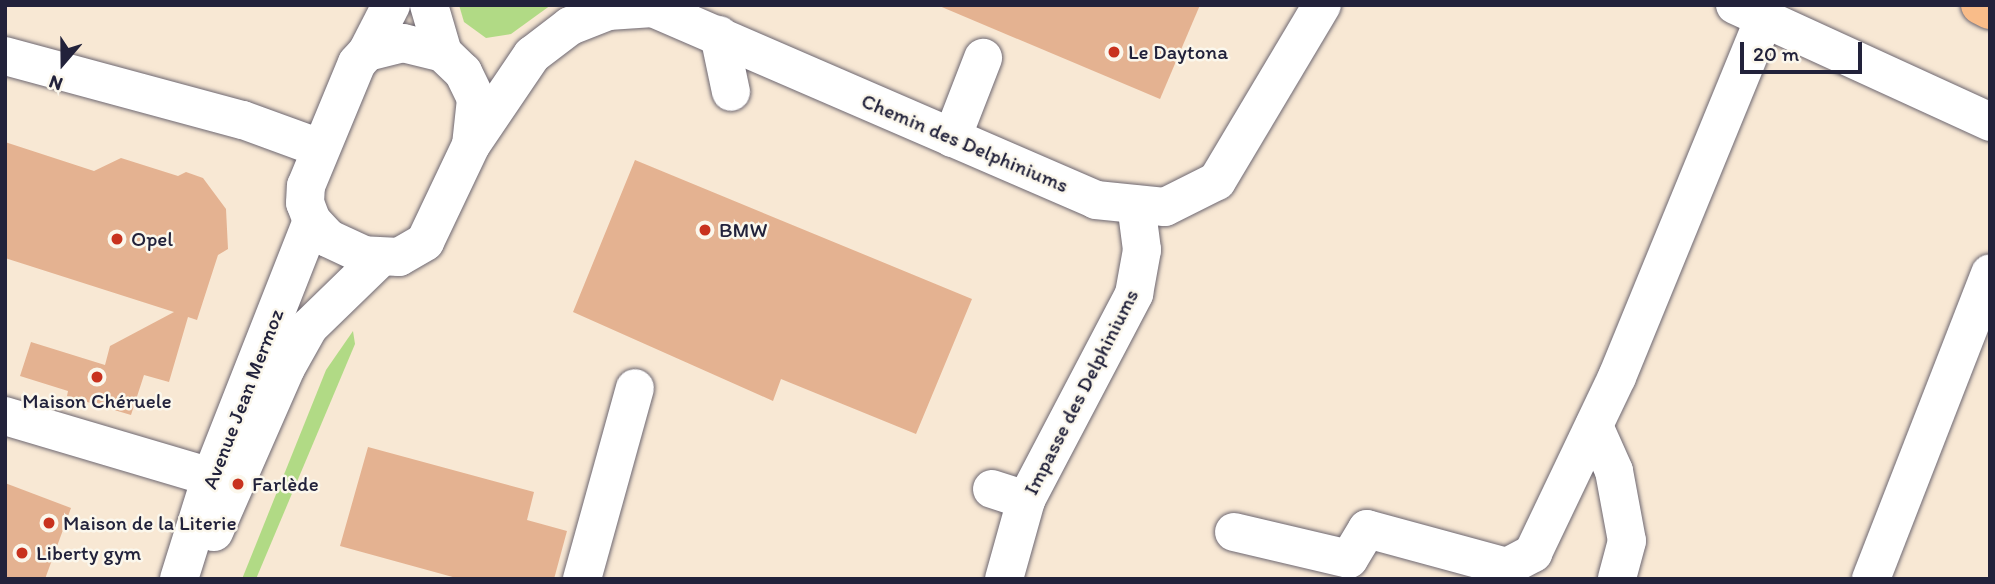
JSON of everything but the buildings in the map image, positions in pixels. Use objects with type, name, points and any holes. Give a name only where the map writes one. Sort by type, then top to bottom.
[{"type":"highway","points":[[1980,5],[1990,10]]},
{"type":"street","points":[[391,5],[367,52],[347,79],[306,186],[305,203],[313,221],[350,252],[381,257],[399,257],[425,242],[471,145],[475,99],[453,62],[429,5]]},
{"type":"street","name":"Chemin des Delphiniums","points":[[471,145],[532,55],[569,16],[653,8],[1096,200],[1165,207],[1217,181],[1322,5]]},
{"type":"street","points":[[1234,532],[1349,559],[1367,529],[1507,567],[1533,553],[1594,426],[1749,12],[1990,121]]},
{"type":"street","points":[[719,35],[731,92]]},
{"type":"street","points":[[367,52],[403,43],[453,62]]},
{"type":"street","name":"Chemin des Delphiniums","points":[[453,62],[532,55]]},
{"type":"street","points":[[5,56],[243,120],[320,148]]},
{"type":"street","points":[[952,138],[983,58]]},
{"type":"street","name":"Impasse des Delphiniums","points":[[1004,579],[1009,495],[1134,294],[1142,250],[1136,204]]},
{"type":"street","name":"Avenue Jean Mermoz","points":[[179,579],[211,477],[313,221]]},
{"type":"street","name":"Avenue Jean Mermoz","points":[[190,579],[238,484],[286,368],[309,327],[381,257]]},
{"type":"street","points":[[1871,579],[1990,273]]},
{"type":"street","points":[[582,579],[635,388]]},
{"type":"street","points":[[5,415],[211,477]]},
{"type":"street","points":[[1594,426],[1614,471],[1627,541],[1617,579]]},
{"type":"green space","points":[[459,5],[551,5],[511,34],[486,38],[464,22]]},
{"type":"green space","points":[[353,331],[355,344],[256,579],[242,579],[326,370]]},
{"type":"place","name":"Le Daytona","points":[[1114,52]]},
{"type":"place","name":"BMW","points":[[705,230]]},
{"type":"place","name":"Opel","points":[[117,239]]},
{"type":"place","name":"Maison Chéruele","points":[[97,377]]},
{"type":"place","name":"Farlède","points":[[238,484]]},
{"type":"place","name":"Maison de la Literie","points":[[49,523]]},
{"type":"place","name":"Liberty gym","points":[[22,553]]}]
